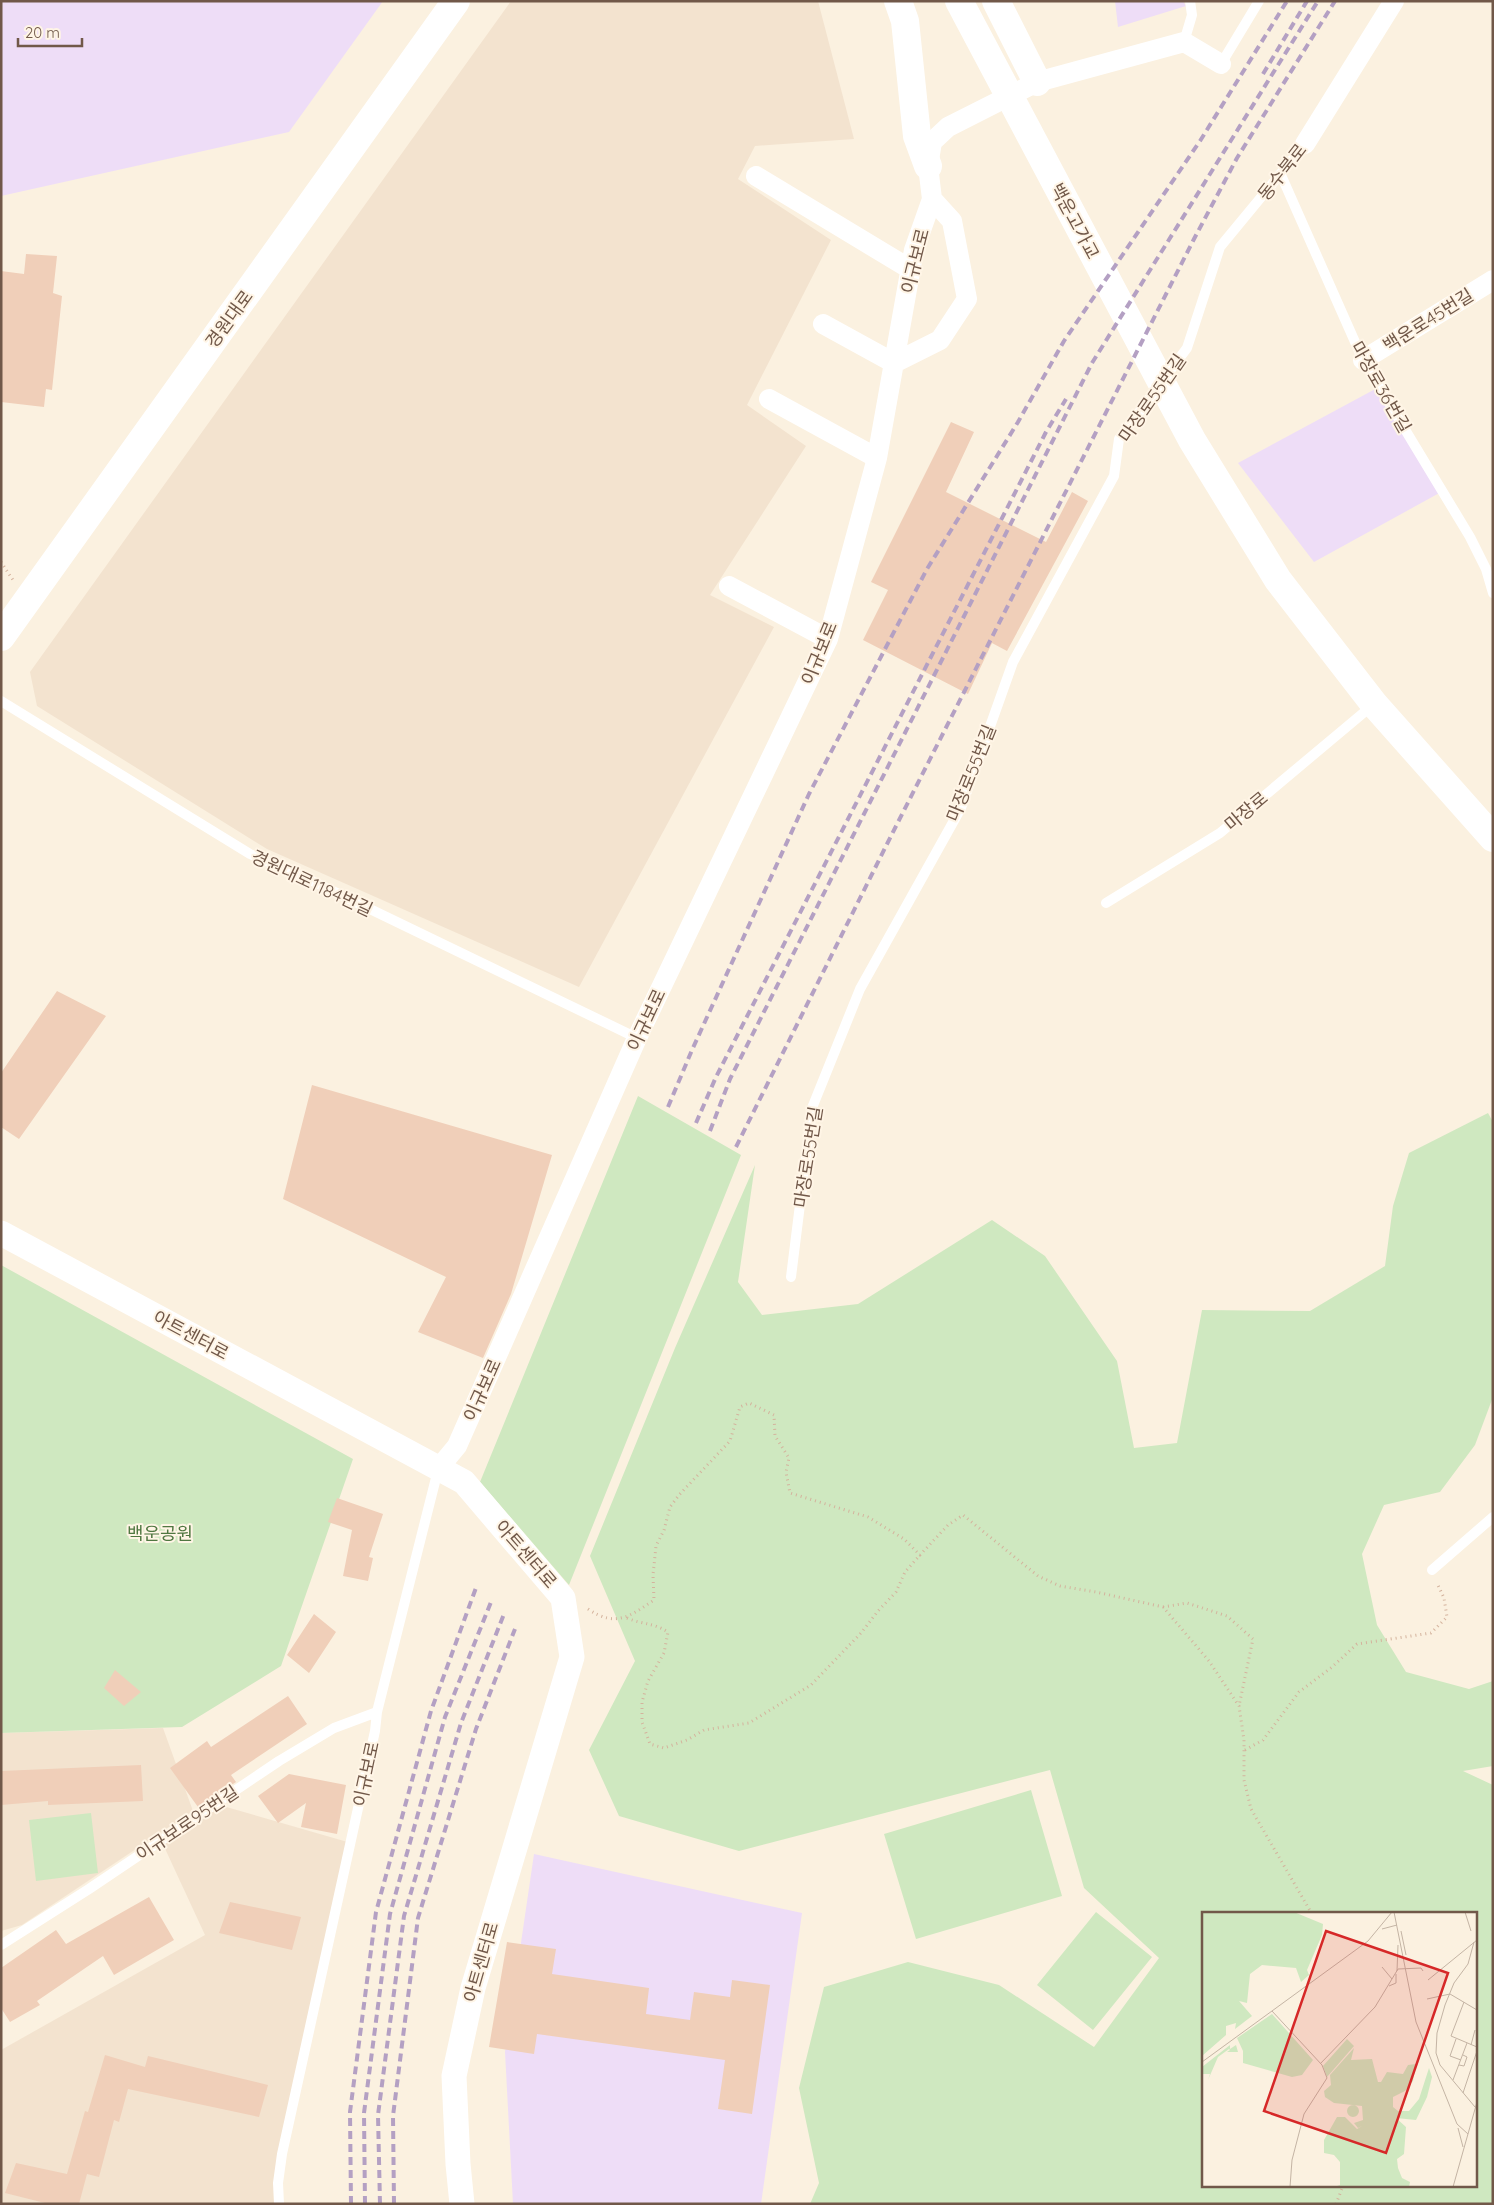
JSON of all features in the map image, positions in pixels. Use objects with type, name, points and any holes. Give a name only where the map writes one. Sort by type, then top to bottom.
[{"type":"main road","name":"경원대로","points":[[1,637],[456,1]]},
{"type":"main road","points":[[898,1],[905,21],[917,136],[928,166]]},
{"type":"main road","name":"백운고가교","points":[[959,1],[1192,440],[1278,580],[1374,704]]},
{"type":"main road","points":[[996,1],[1037,82]]},
{"type":"main road","points":[[1374,704],[1493,838]]},
{"type":"street","name":"동수북로","points":[[1305,144],[1394,1]]},
{"type":"street","name":"이규보로","points":[[438,1469],[457,1446],[637,1038],[828,639],[877,458],[914,250],[932,200],[928,166],[932,142],[948,127],[1037,82],[1184,42]]},
{"type":"street","points":[[1184,42],[1221,64]]},
{"type":"street","points":[[756,176],[910,269]]},
{"type":"street","points":[[823,324],[894,363],[940,340],[967,299],[952,221],[932,200]]},
{"type":"street","name":"백운로45번길","points":[[1362,360],[1493,280]]},
{"type":"street","points":[[769,399],[877,458]]},
{"type":"street","points":[[729,586],[828,639]]},
{"type":"street","name":"아트센터로","points":[[1,1233],[464,1482],[489,1512],[574,1602],[572,1657],[472,1988],[454,2076],[462,2204]]},
{"type":"lane","points":[[1184,42],[1192,15],[1190,1]]},
{"type":"lane","points":[[1221,64],[1259,1]]},
{"type":"lane","name":"동수북로","points":[[1187,348],[1220,248],[1305,144]]},
{"type":"lane","name":"마장로36번길","points":[[1281,175],[1362,360],[1470,537],[1486,569],[1493,593]]},
{"type":"lane","name":"마장로55번길","points":[[791,1277],[812,1108],[860,989],[961,808],[1013,662],[1114,476],[1119,439],[1187,348]]},
{"type":"lane","name":"경원대로1184번길","points":[[1,701],[250,854],[312,881],[637,1038]]},
{"type":"lane","name":"마장로","points":[[1106,903],[1220,833],[1374,704]]},
{"type":"lane","name":"이규보로","points":[[279,2204],[278,2183],[282,2154],[373,1740],[377,1712],[438,1469]]},
{"type":"lane","points":[[1432,1570],[1493,1517]]},
{"type":"lane","name":"이규보로95번길","points":[[1,1945],[89,1889],[279,1761],[334,1728],[377,1712]]},
{"type":"path","points":[[626,1618],[654,1600],[653,1575],[656,1546],[664,1530],[670,1508],[679,1495],[730,1441],[740,1407],[749,1403],[774,1414],[775,1436],[789,1458],[786,1472],[790,1493],[868,1517],[904,1539],[920,1555]]},
{"type":"path","points":[[574,1602],[600,1617],[626,1618],[636,1622],[657,1625],[668,1632],[664,1653],[648,1681],[642,1702],[642,1722],[650,1744],[664,1748],[687,1740],[704,1730],[749,1723],[811,1685],[861,1633],[896,1592],[906,1572],[920,1555],[948,1525],[963,1515],[1038,1576],[1060,1586],[1164,1607],[1187,1603],[1228,1616],[1253,1639],[1239,1706],[1244,1750],[1244,1780],[1251,1809],[1311,1912]]},
{"type":"path","points":[[1244,1750],[1263,1740],[1299,1692],[1332,1667],[1357,1644],[1431,1633],[1447,1617],[1444,1598],[1432,1570]]},
{"type":"path","points":[[1164,1607],[1209,1661],[1239,1706]]},
{"type":"path","points":[[1336,2204],[1342,2188]]},
{"type":"shaded area","points":[[1,1],[383,1],[289,132],[1,196]]},
{"type":"shaded area","points":[[511,1],[818,1],[854,139],[755,146],[738,179],[831,240],[747,405],[806,446],[710,595],[774,627],[579,987],[267,849],[37,706],[30,672]]},
{"type":"shaded area","points":[[1115,1],[1183,1],[1186,6],[1118,27]]},
{"type":"shaded area","points":[[1379,387],[1443,491],[1314,562],[1238,463]]},
{"type":"shaded area","points":[[163,1728],[193,1811],[22,1925],[1,1931],[1,1733]]},
{"type":"shaded area","points":[[216,1804],[351,1843],[274,2204],[1,2204],[1,2050],[205,1935],[161,1840]]},
{"type":"shaded area","points":[[534,1854],[802,1913],[761,2204],[513,2204],[505,2052]]},
{"type":"green space","points":[[638,1096],[741,1155],[569,1585],[480,1482]]},
{"type":"green space","points":[[1488,1113],[1493,1122],[1493,1397],[1475,1445],[1440,1492],[1384,1505],[1362,1554],[1377,1625],[1406,1672],[1469,1689],[1493,1681],[1493,1766],[1463,1771],[1493,1785],[1493,2204],[810,2204],[819,2183],[799,2088],[824,1987],[908,1962],[999,1985],[1094,2047],[1159,1958],[1084,1888],[1050,1770],[739,1851],[619,1816],[589,1750],[635,1661],[590,1556],[675,1348],[755,1165],[738,1282],[762,1315],[858,1304],[992,1220],[1045,1256],[1117,1361],[1134,1448],[1177,1443],[1202,1310],[1310,1311],[1385,1266],[1393,1206],[1409,1153]]},
{"type":"green space","name":"백운공원","points":[[1,1265],[353,1459],[281,1666],[182,1727],[1,1733]]},
{"type":"green space","points":[[1031,1790],[1062,1896],[916,1939],[884,1834]]},
{"type":"green space","points":[[91,1813],[98,1873],[36,1881],[29,1820]]},
{"type":"green space","points":[[1096,1912],[1152,1957],[1093,2030],[1037,1985]]},
{"type":"building","points":[[26,254],[57,256],[53,293],[62,296],[52,390],[46,389],[44,407],[1,402],[1,271],[24,274]]},
{"type":"building","points":[[951,422],[974,432],[946,492],[1046,542],[1072,492],[1088,501],[1007,651],[992,643],[968,694],[863,640],[888,590],[871,582]]},
{"type":"building","points":[[57,991],[106,1016],[19,1139],[1,1127],[1,1073]]},
{"type":"building","points":[[312,1085],[552,1155],[511,1294],[483,1358],[418,1332],[446,1277],[283,1199]]},
{"type":"building","points":[[337,1498],[383,1514],[369,1557],[373,1558],[368,1581],[343,1576],[352,1530],[328,1522]]},
{"type":"building","points":[[314,1614],[336,1632],[309,1673],[287,1655]]},
{"type":"building","points":[[115,1670],[141,1692],[124,1706],[104,1688]]},
{"type":"building","points":[[288,1696],[307,1724],[231,1775],[236,1782],[198,1807],[170,1768],[207,1741],[211,1747]]},
{"type":"building","points":[[141,1765],[143,1801],[48,1805],[48,1801],[1,1805],[1,1771]]},
{"type":"building","points":[[289,1774],[346,1785],[337,1834],[301,1827],[306,1803],[278,1823],[258,1796]]},
{"type":"building","points":[[149,1897],[174,1940],[114,1975],[103,1956],[37,2001],[40,2005],[10,2022],[1,2008],[1,1968],[56,1930],[66,1944]]},
{"type":"building","points":[[230,1902],[301,1917],[292,1950],[219,1933]]},
{"type":"building","points":[[507,1942],[556,1949],[552,1974],[649,1988],[646,2014],[690,2020],[694,1992],[730,1997],[732,1980],[770,1985],[752,2114],[718,2109],[725,2060],[537,2034],[534,2054],[489,2047]]},
{"type":"building","points":[[105,2055],[145,2067],[148,2056],[268,2085],[259,2117],[128,2089],[119,2122],[114,2120],[99,2177],[87,2174],[79,2204],[49,2204],[5,2193],[16,2163],[67,2174],[85,2111],[88,2112]]},
{"type":"railway","points":[[668,1107],[692,1050],[809,794],[927,569],[1018,422],[1064,341],[1200,141],[1287,1]]},
{"type":"railway","points":[[1263,74],[1307,1]]},
{"type":"railway","points":[[710,1131],[730,1079],[1092,363],[1318,1]]},
{"type":"railway","points":[[736,1147],[892,834],[1194,239],[1237,158],[1335,1]]},
{"type":"railway","points":[[696,1123],[716,1077],[1046,432],[1066,399]]},
{"type":"railway","points":[[351,2204],[350,2112],[376,1912],[431,1711],[477,1585]]},
{"type":"railway","points":[[365,2204],[364,2113],[390,1914],[445,1717],[491,1602]]},
{"type":"railway","points":[[380,2204],[378,2115],[404,1916],[461,1723],[504,1614]]},
{"type":"railway","points":[[394,2204],[393,2116],[418,1918],[476,1729],[515,1629]]}]
